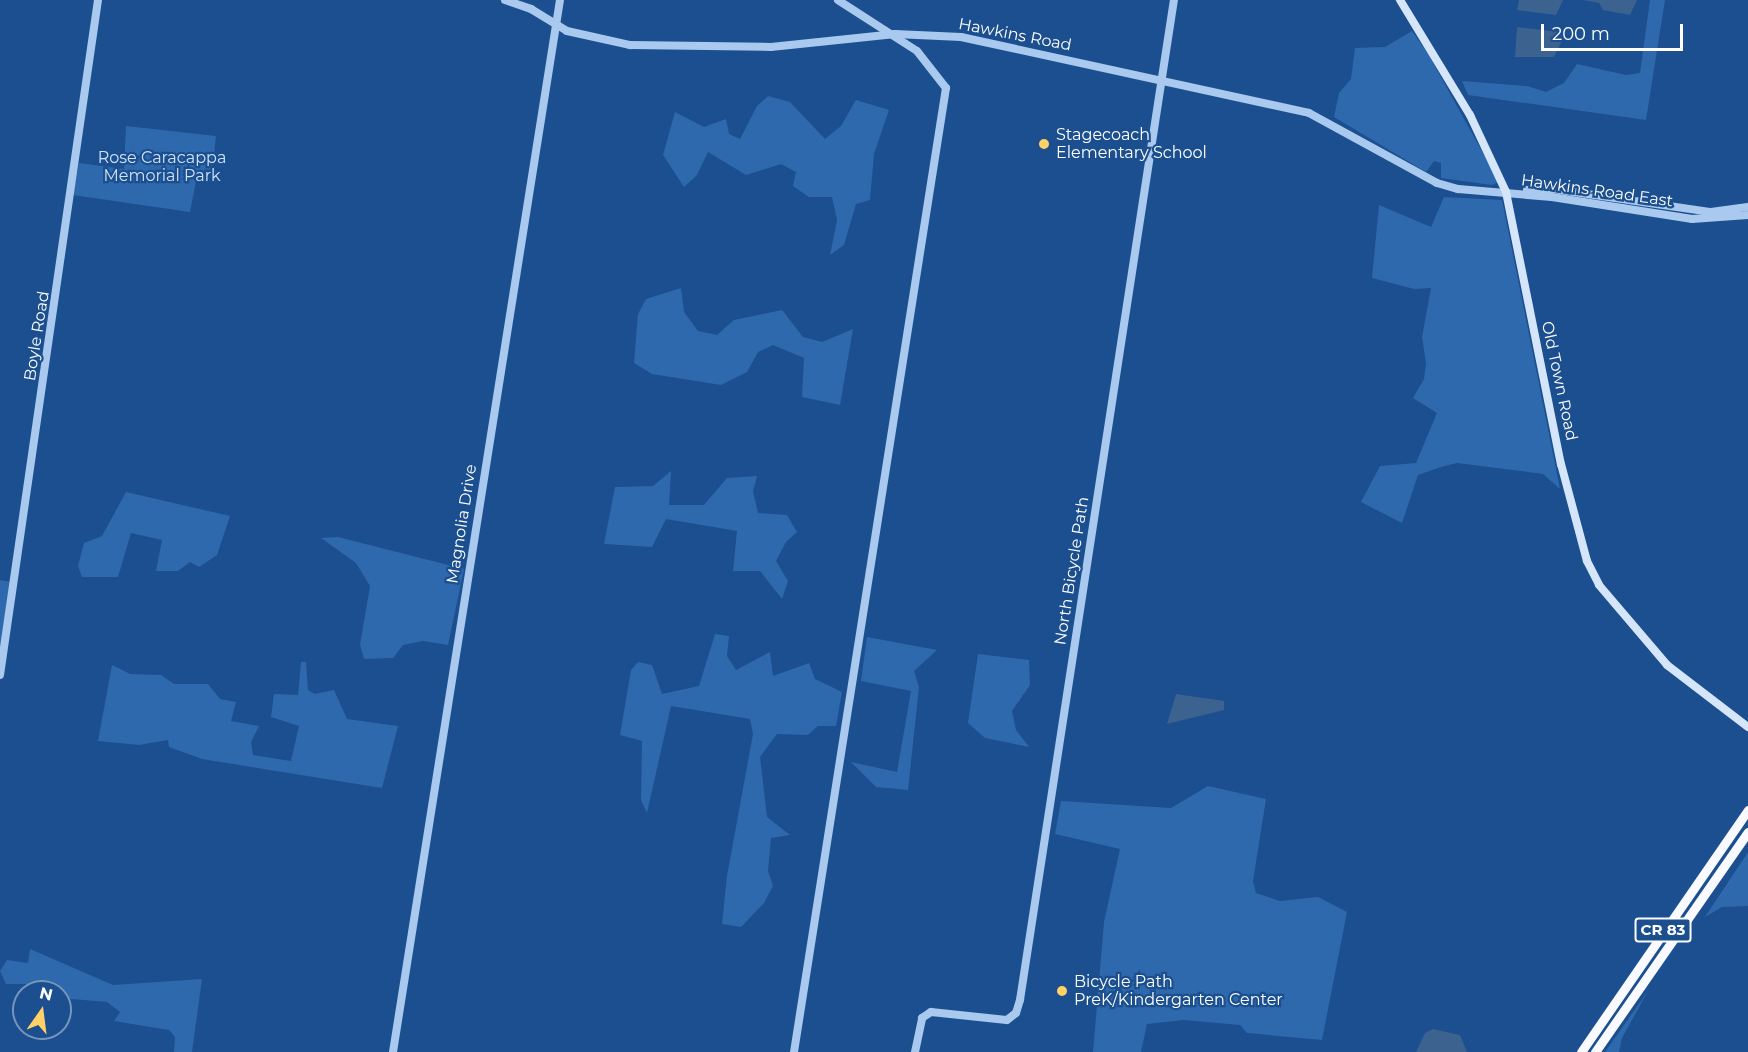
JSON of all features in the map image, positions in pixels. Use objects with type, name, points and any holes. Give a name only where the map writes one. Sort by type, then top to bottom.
[{"type":"highway","name":"CR 83","points":[[1581,1052],[1748,810]]},
{"type":"highway","name":"CR 83","points":[[1595,1052],[1748,832]]},
{"type":"main road","name":"Old Town Road","points":[[1400,0],[1470,115],[1506,192],[1561,464],[1587,561],[1599,585],[1667,664],[1748,727]]},
{"type":"street","name":"Boyle Road","points":[[0,675],[98,0]]},
{"type":"street","name":"Hawkins Road","points":[[505,0],[540,14],[567,31],[630,45],[771,47],[895,34],[961,37],[1309,113],[1437,183],[1506,192]]},
{"type":"street","points":[[794,1052],[945,88],[925,60],[895,34],[838,0]]},
{"type":"street","name":"North Bicycle Path","points":[[915,1052],[922,1018],[931,1012],[1007,1020],[1013,1018],[1018,1007],[1174,0]]},
{"type":"street","points":[[540,14],[550,13],[559,2]]},
{"type":"street","name":"Magnolia Drive","points":[[393,1052],[559,2]]},
{"type":"street","name":"Hawkins Road East","points":[[1506,192],[1553,189],[1711,212],[1748,207]]},
{"type":"street","name":"Hawkins Road East","points":[[1506,192],[1692,219],[1748,215]]},
{"type":"green space","points":[[1650,0],[1665,0],[1646,120],[1468,95],[1462,81],[1527,86],[1546,92],[1564,83],[1577,64],[1626,75],[1640,73]]},
{"type":"green space","points":[[1412,31],[1427,52],[1499,182],[1492,185],[1441,178],[1441,163],[1434,161],[1426,172],[1334,117],[1339,93],[1351,79],[1355,48],[1385,47]]},
{"type":"green space","points":[[768,96],[790,102],[825,139],[841,126],[856,100],[889,110],[874,154],[870,200],[856,204],[844,245],[830,255],[837,220],[832,197],[809,197],[793,186],[796,172],[781,164],[746,175],[708,152],[697,175],[684,187],[663,155],[675,112],[704,127],[726,119],[729,134],[740,139],[757,106]]},
{"type":"green space","name":"Rose Caracappa Memorial Park","points":[[126,126],[216,136],[212,173],[197,176],[190,212],[73,195],[79,163],[124,169]]},
{"type":"green space","points":[[1444,197],[1502,200],[1560,489],[1543,474],[1457,463],[1418,475],[1402,523],[1361,502],[1380,466],[1416,463],[1437,413],[1413,398],[1424,379],[1426,363],[1422,337],[1431,288],[1414,289],[1372,278],[1379,205],[1431,227]]},
{"type":"green space","points":[[681,288],[684,312],[698,331],[717,335],[734,320],[782,310],[803,337],[822,342],[853,329],[840,405],[802,397],[804,358],[773,345],[758,352],[747,372],[721,385],[652,374],[634,363],[638,314],[646,299]]},
{"type":"green space","points":[[671,471],[669,505],[704,505],[727,478],[757,476],[753,491],[758,513],[787,515],[797,532],[786,542],[776,561],[788,581],[782,599],[760,571],[733,571],[737,531],[666,519],[652,547],[604,544],[615,487],[653,486]]},
{"type":"green space","points":[[126,492],[230,516],[217,555],[199,567],[190,562],[178,571],[156,571],[162,540],[131,533],[118,577],[82,577],[78,566],[84,543],[102,536]]},
{"type":"green space","points":[[338,537],[464,569],[448,645],[423,641],[403,645],[393,658],[364,659],[360,645],[370,586],[356,563],[321,538]]},
{"type":"green space","points":[[0,580],[11,582],[0,652]]},
{"type":"green space","points":[[715,634],[729,636],[727,656],[736,670],[770,652],[773,676],[809,663],[815,679],[842,692],[836,726],[818,726],[808,735],[777,734],[760,757],[767,817],[790,835],[771,838],[768,871],[773,886],[764,903],[741,927],[722,924],[727,876],[753,734],[750,719],[671,706],[647,813],[641,800],[642,741],[620,735],[631,670],[638,662],[652,665],[662,694],[699,686]]},
{"type":"green space","points":[[867,637],[937,650],[914,671],[919,687],[908,790],[876,787],[851,762],[897,772],[911,691],[861,681]]},
{"type":"green space","points":[[978,654],[1029,660],[1030,685],[1012,711],[1016,730],[1029,747],[985,738],[968,723]]},
{"type":"green space","points":[[301,662],[306,662],[308,690],[315,694],[334,690],[347,719],[398,726],[382,788],[202,759],[169,747],[168,740],[139,745],[98,741],[112,665],[130,674],[161,675],[174,684],[208,684],[220,699],[236,702],[231,721],[259,726],[251,742],[253,755],[291,761],[299,726],[271,717],[274,694],[298,695]]},
{"type":"green space","points":[[1208,786],[1266,799],[1253,881],[1256,893],[1280,901],[1318,897],[1347,912],[1322,1040],[1247,1033],[1240,1025],[1184,1020],[1147,1024],[1141,1052],[1093,1052],[1104,922],[1120,849],[1055,834],[1061,801],[1171,808]]},
{"type":"green space","points":[[1748,852],[1748,906],[1722,907],[1705,917]]},
{"type":"green space","points":[[30,949],[113,985],[202,979],[192,1052],[174,1052],[175,1037],[169,1030],[114,1021],[120,1012],[107,1002],[72,999],[72,980],[12,980],[12,984],[6,984],[0,971],[7,960],[28,963]]},
{"type":"green space","points":[[1648,991],[1622,1038],[1619,1052],[1605,1052]]},
{"type":"shaded area","points":[[1519,0],[1563,0],[1556,15],[1517,10]]},
{"type":"shaded area","points":[[1583,0],[1637,0],[1630,15],[1603,10],[1599,3]]},
{"type":"shaded area","points":[[1517,27],[1559,32],[1561,43],[1554,57],[1515,57]]},
{"type":"shaded area","points":[[1176,694],[1224,701],[1224,710],[1167,724]]},
{"type":"shaded area","points":[[1433,1029],[1460,1035],[1467,1052],[1416,1052],[1425,1033]]},
{"type":"place","name":"Stagecoach Elementary School","points":[[1044,144]]},
{"type":"place","name":"Bicycle Path PreK/Kindergarten Center","points":[[1062,991]]}]
